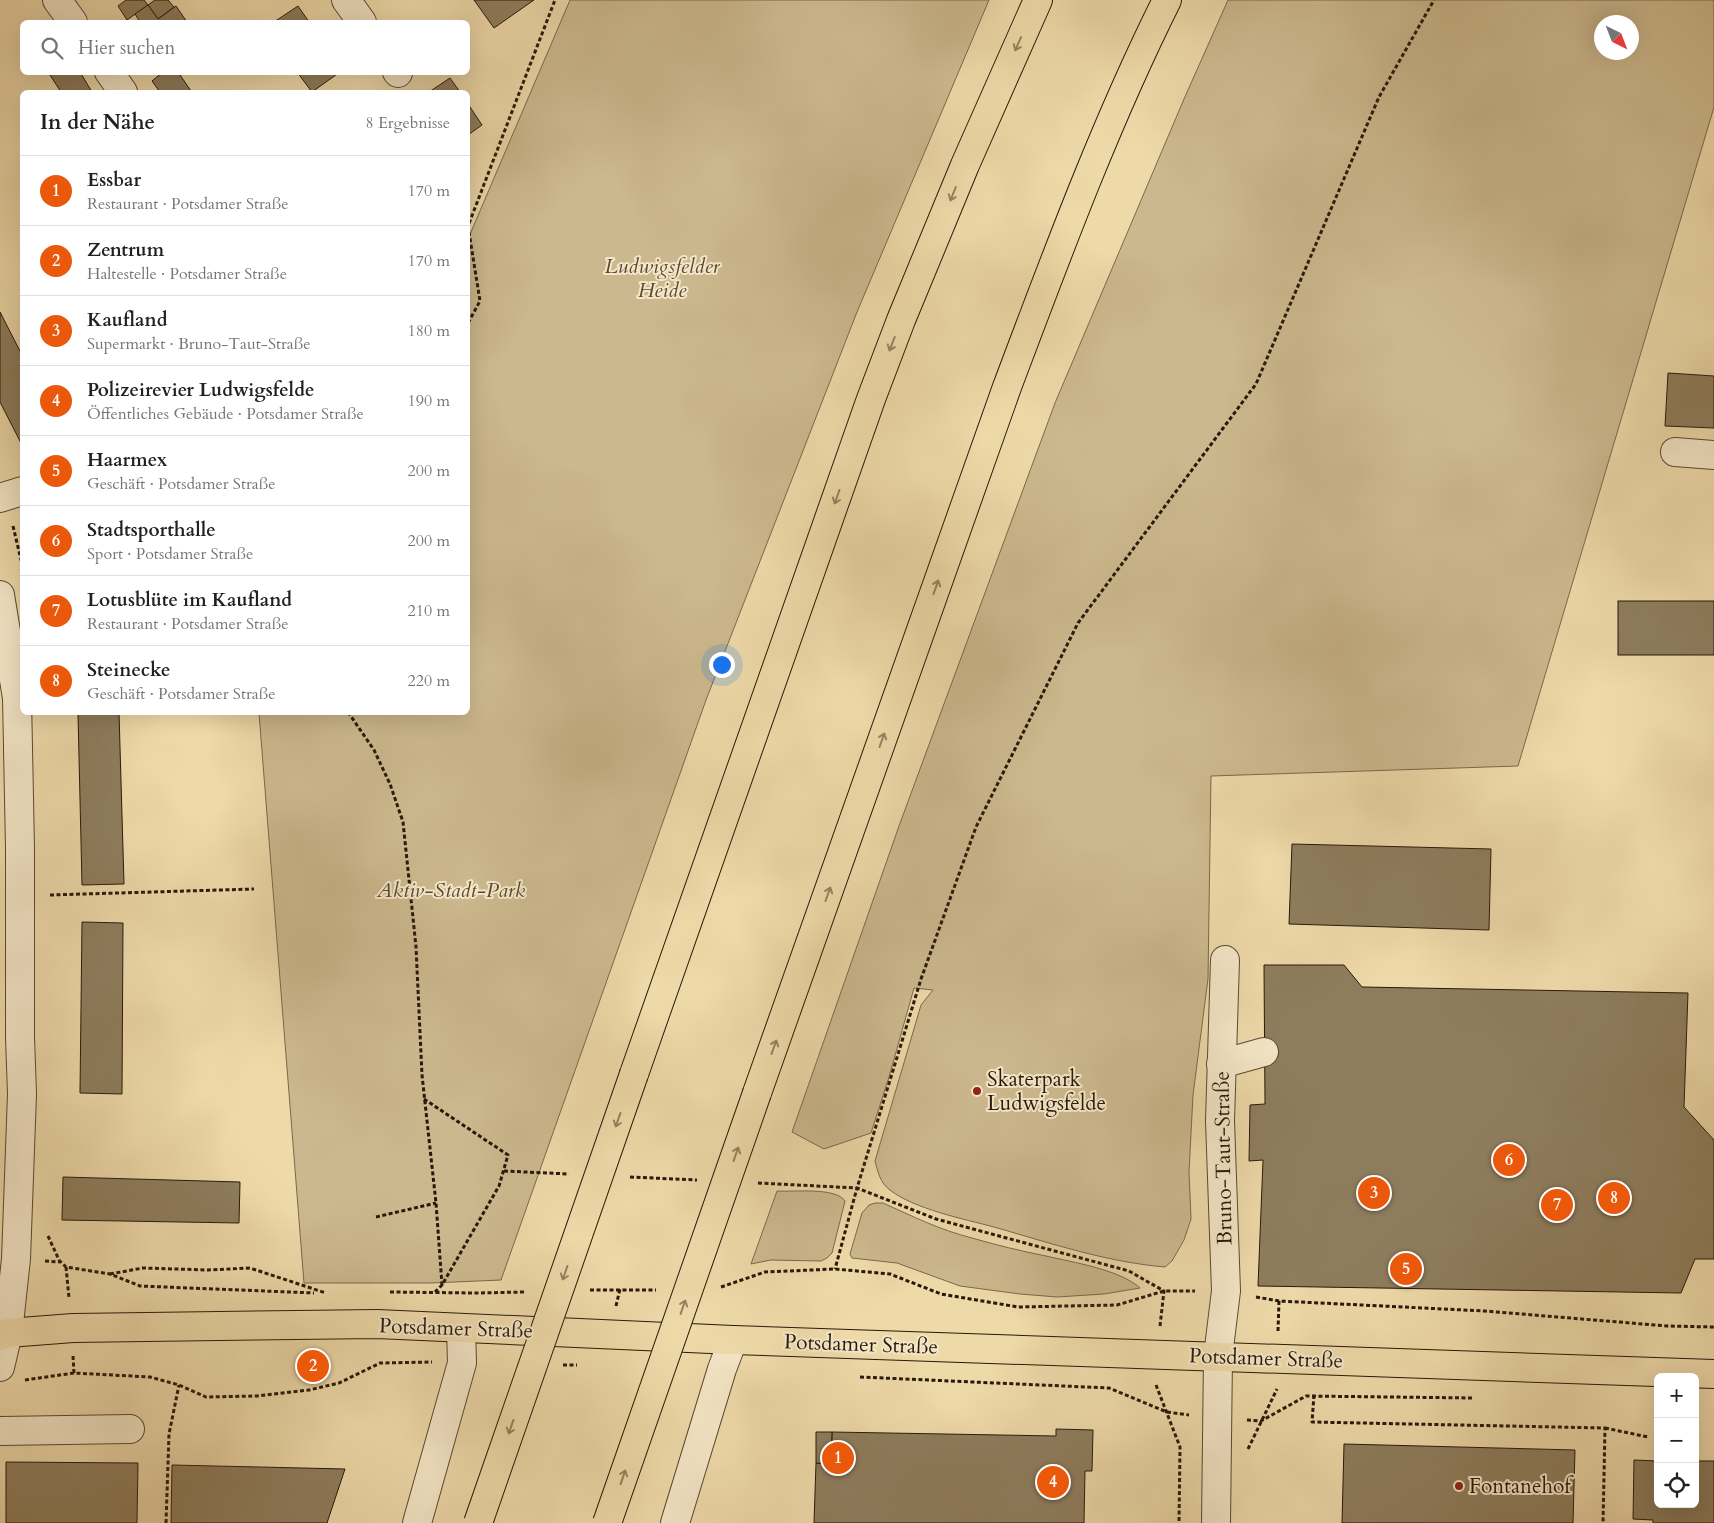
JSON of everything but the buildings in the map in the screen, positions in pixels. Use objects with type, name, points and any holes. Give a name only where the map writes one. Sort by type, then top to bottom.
[{"type":"main road","points":[[478,1523],[871,400],[901,320],[965,166],[1038,0]]},
{"type":"main road","points":[[607,1523],[1007,387],[1044,289],[1137,59],[1167,0]]},
{"type":"main road","name":"Potsdamer Straße","points":[[3,1334],[72,1328],[377,1324],[733,1340],[1714,1374]]},
{"type":"street","points":[[57,0],[72,20]]},
{"type":"street","points":[[346,0],[361,20]]},
{"type":"street","points":[[111,75],[122,90]]},
{"type":"street","points":[[1675,452],[1714,455]]},
{"type":"street","points":[[0,498],[20,492]]},
{"type":"street","points":[[0,595],[17,694],[20,896],[22,1094],[16,1259],[3,1334],[11,1374]]},
{"type":"street","name":"Bruno-Taut-Straße","points":[[1216,1523],[1218,1356],[1226,1290],[1220,1121],[1226,960]]},
{"type":"street","points":[[1221,1064],[1264,1052]]},
{"type":"street","points":[[417,1523],[462,1363],[461,1328]]},
{"type":"street","points":[[675,1523],[722,1369],[733,1340]]},
{"type":"street","points":[[0,1431],[130,1429]]},
{"type":"path","points":[[470,221],[555,0]]},
{"type":"path","points":[[1164,1291],[1129,1271],[936,1219],[858,1188],[921,979],[976,827],[1078,623],[1256,384],[1379,96],[1434,0]]},
{"type":"path","points":[[470,238],[480,301],[470,319]]},
{"type":"path","points":[[350,715],[374,750],[390,784],[403,822],[416,946],[420,1052],[436,1203],[442,1285]]},
{"type":"path","points":[[20,896],[254,889]]},
{"type":"path","points":[[424,1099],[508,1155],[499,1186],[442,1285],[435,1293]]},
{"type":"path","points":[[376,1217],[436,1203]]},
{"type":"path","points":[[16,1259],[61,1262],[66,1267],[110,1274],[140,1286],[327,1293],[250,1268],[208,1270],[144,1268],[110,1274]]},
{"type":"path","points":[[714,1289],[765,1272],[835,1269],[890,1274],[941,1294],[1018,1307],[1117,1304],[1164,1291],[1226,1290],[1279,1301],[1485,1311],[1667,1326],[1714,1327]]},
{"type":"path","points":[[582,1290],[658,1290]]},
{"type":"path","points":[[386,1292],[533,1292]]},
{"type":"path","points":[[11,1374],[74,1373],[150,1377],[206,1396],[258,1396],[309,1390],[339,1383],[380,1363],[462,1363]]},
{"type":"path","points":[[556,1365],[584,1366]]},
{"type":"path","points":[[854,1376],[1109,1388],[1166,1412],[1217,1419],[1261,1421],[1306,1396],[1314,1395],[1478,1398]]},
{"type":"path","points":[[166,1523],[169,1434],[178,1385]]},
{"type":"path","points":[[1314,1395],[1312,1422],[1605,1428],[1648,1437]]},
{"type":"path","points":[[1166,1412],[1180,1448],[1179,1523]]},
{"type":"path","points":[[1603,1523],[1605,1428]]},
{"type":"green space","points":[[570,0],[989,0],[857,312],[706,700],[501,1280],[431,1283],[304,1283],[259,715],[470,715],[470,234]]},
{"type":"green space","points":[[1228,0],[1714,0],[1714,107],[1518,766],[1211,776],[1208,979],[1193,1095],[1189,1172],[1191,1219],[1184,1240],[1172,1261],[1165,1267],[1143,1265],[1100,1256],[940,1213],[900,1197],[884,1184],[875,1161],[921,1005],[933,990],[914,988],[871,1133],[824,1149],[792,1132],[899,826],[1055,403]]},
{"type":"green space","points":[[777,1191],[824,1192],[840,1197],[845,1201],[832,1253],[827,1258],[821,1261],[771,1260],[751,1264]]},
{"type":"green space","points":[[883,1203],[960,1235],[1109,1272],[1121,1276],[1140,1288],[1104,1294],[1057,1297],[1020,1294],[960,1286],[897,1263],[852,1258],[850,1254],[862,1213],[869,1205]]},
{"type":"place","name":"Skaterpark Ludwigsfelde","points":[[977,1091]]},
{"type":"place","name":"Stadtsporthalle","points":[[1509,1160]]},
{"type":"place","name":"Kaufland","points":[[1374,1193]]},
{"type":"place","name":"Steinecke","points":[[1614,1198]]},
{"type":"place","name":"Lotusblüte im Kaufland","points":[[1557,1205]]},
{"type":"place","name":"Haarmex","points":[[1406,1269]]},
{"type":"place","name":"Zentrum","points":[[313,1366]]},
{"type":"place","name":"Essbar","points":[[838,1458]]},
{"type":"place","name":"Polizeirevier Ludwigsfelde","points":[[1053,1482]]},
{"type":"place","name":"Fontanehof","points":[[1459,1486]]},
{"type":"park label","name":"Ludwigsfelder Heide","points":[[662,278]]},
{"type":"park label","name":"Aktiv-Stadt-Park","points":[[451,890]]}]
